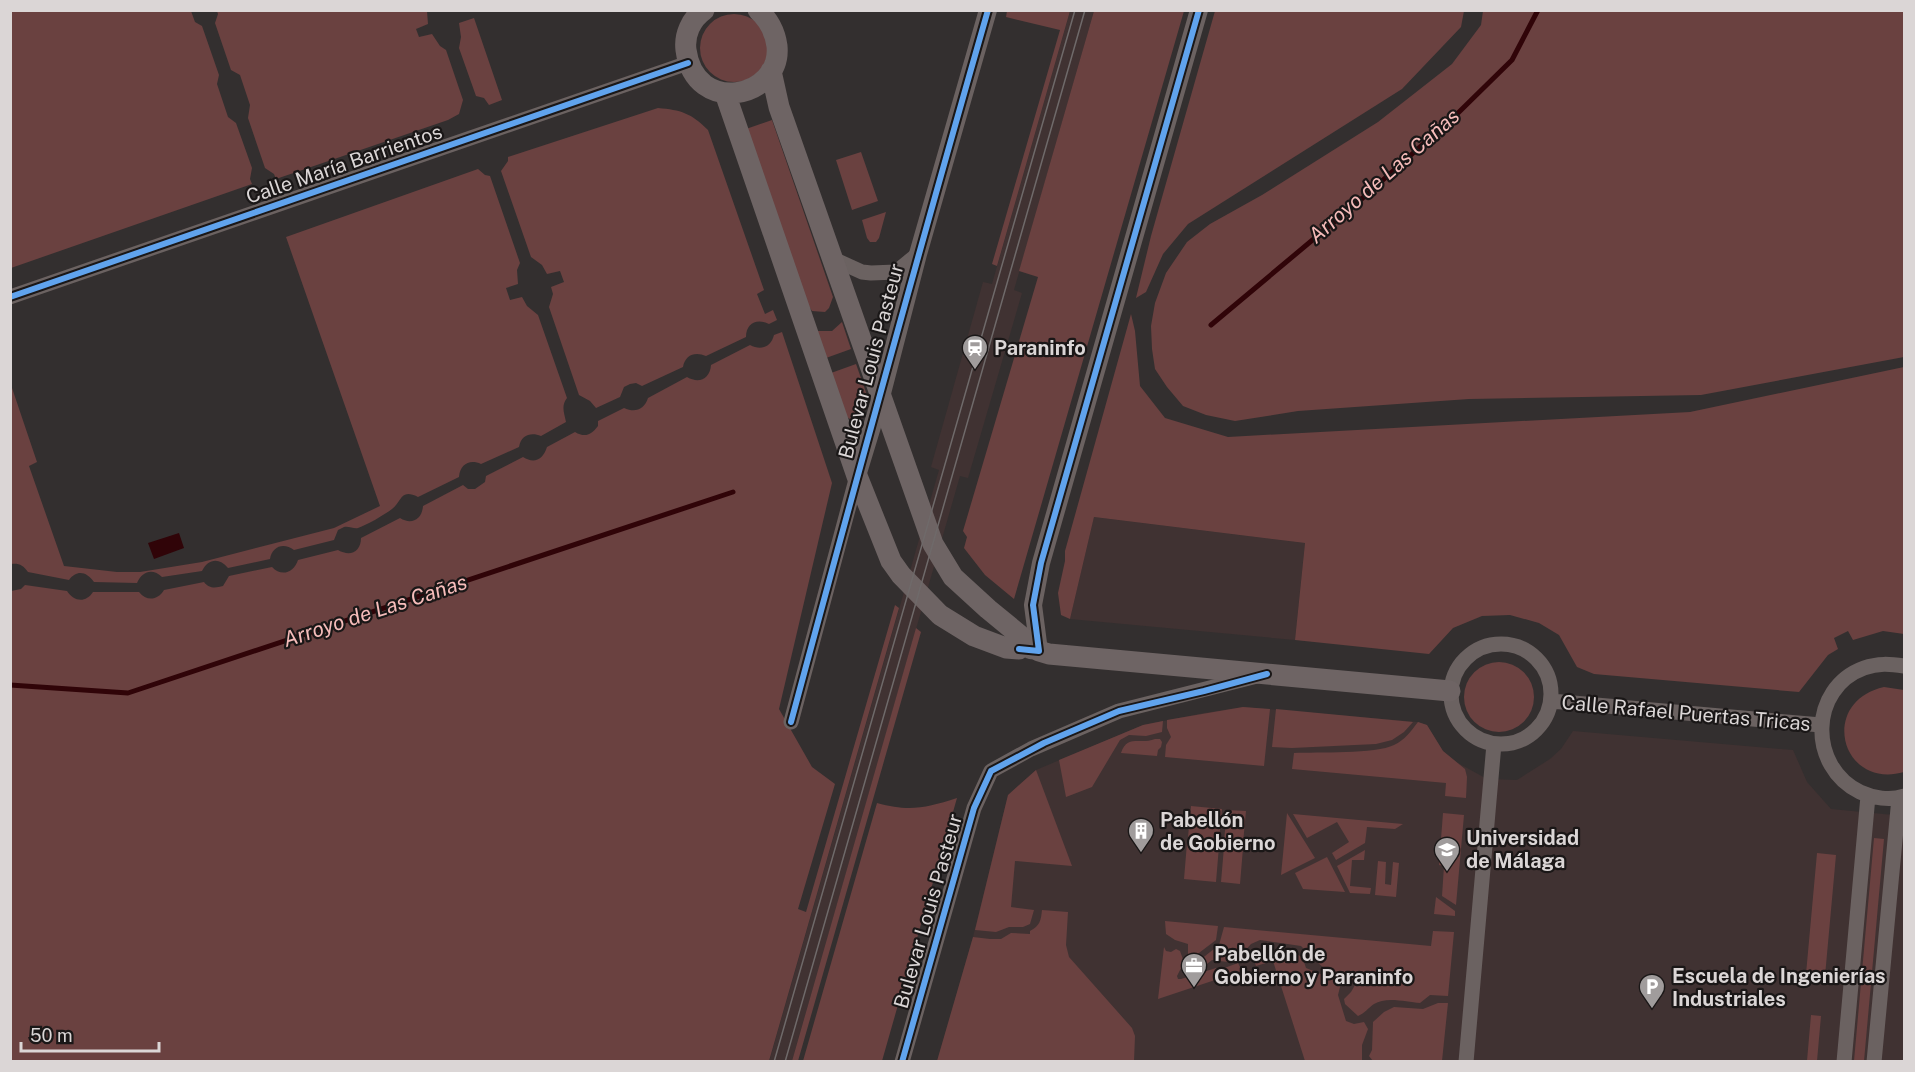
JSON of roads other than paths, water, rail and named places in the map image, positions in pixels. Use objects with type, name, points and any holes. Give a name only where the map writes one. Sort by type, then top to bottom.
[{"type":"main road","points":[[698,13],[685,42],[688,63],[694,76],[708,87],[725,93],[741,93],[759,84],[771,71],[777,52],[775,34],[766,17],[758,10]]},
{"type":"main road","points":[[771,71],[779,107],[933,544],[953,577],[1029,650]]},
{"type":"main road","points":[[725,93],[857,476],[891,561],[901,575],[940,615],[974,636],[1006,648],[1450,691]]},
{"type":"street","name":"Bulevar Louis Pasteur","points":[[791,722],[918,254],[988,10]]},
{"type":"street","points":[[1029,650],[1033,605],[1041,563],[1198,10]]},
{"type":"street","name":"Calle María Barrientos","points":[[10,297],[688,63]]},
{"type":"street","name":"Bulevar Louis Pasteur","points":[[831,258],[862,272],[896,272],[918,254]]},
{"type":"street","points":[[1505,643],[1528,651],[1545,668],[1551,683],[1551,701],[1547,715],[1525,738],[1510,744],[1494,744],[1476,738],[1462,726],[1452,710],[1450,691],[1454,675],[1462,661],[1474,651],[1489,644],[1505,643]]},
{"type":"street","points":[[1875,1062],[1902,797],[1884,799],[1868,796],[1851,788],[1837,775],[1826,758],[1821,740],[1821,725],[1829,699],[1843,681],[1862,669],[1884,663],[1905,666]]},
{"type":"street","name":"Bulevar Louis Pasteur","points":[[902,1062],[974,808],[991,771],[1038,746],[1119,711],[1266,674]]},
{"type":"street","name":"Calle Rafael Puertas Tricas","points":[[1551,701],[1821,725]]},
{"type":"street","points":[[1466,1062],[1494,744]]},
{"type":"street","points":[[1844,1062],[1868,796]]},
{"type":"waterway","name":"Arroyo de Las Cañas","points":[[1211,325],[1365,196],[1458,113],[1512,60],[1538,10]]},
{"type":"waterway","name":"Arroyo de Las Cañas","points":[[10,685],[128,693],[733,492]]},
{"type":"tram line","points":[[774,1062],[1075,10]]},
{"type":"tram line","points":[[785,1062],[1085,10]]},
{"type":"place","name":"Paraninfo","points":[[975,371]]},
{"type":"place","name":"Pabellón de Gobierno","points":[[1141,854]]},
{"type":"place","name":"Universidad de Málaga","points":[[1447,873]]},
{"type":"place","name":"Pabellón de Gobierno y Paraninfo","points":[[1194,989]]},
{"type":"place","name":"Escuela de Ingenierías Industriales","points":[[1652,1010]]}]
